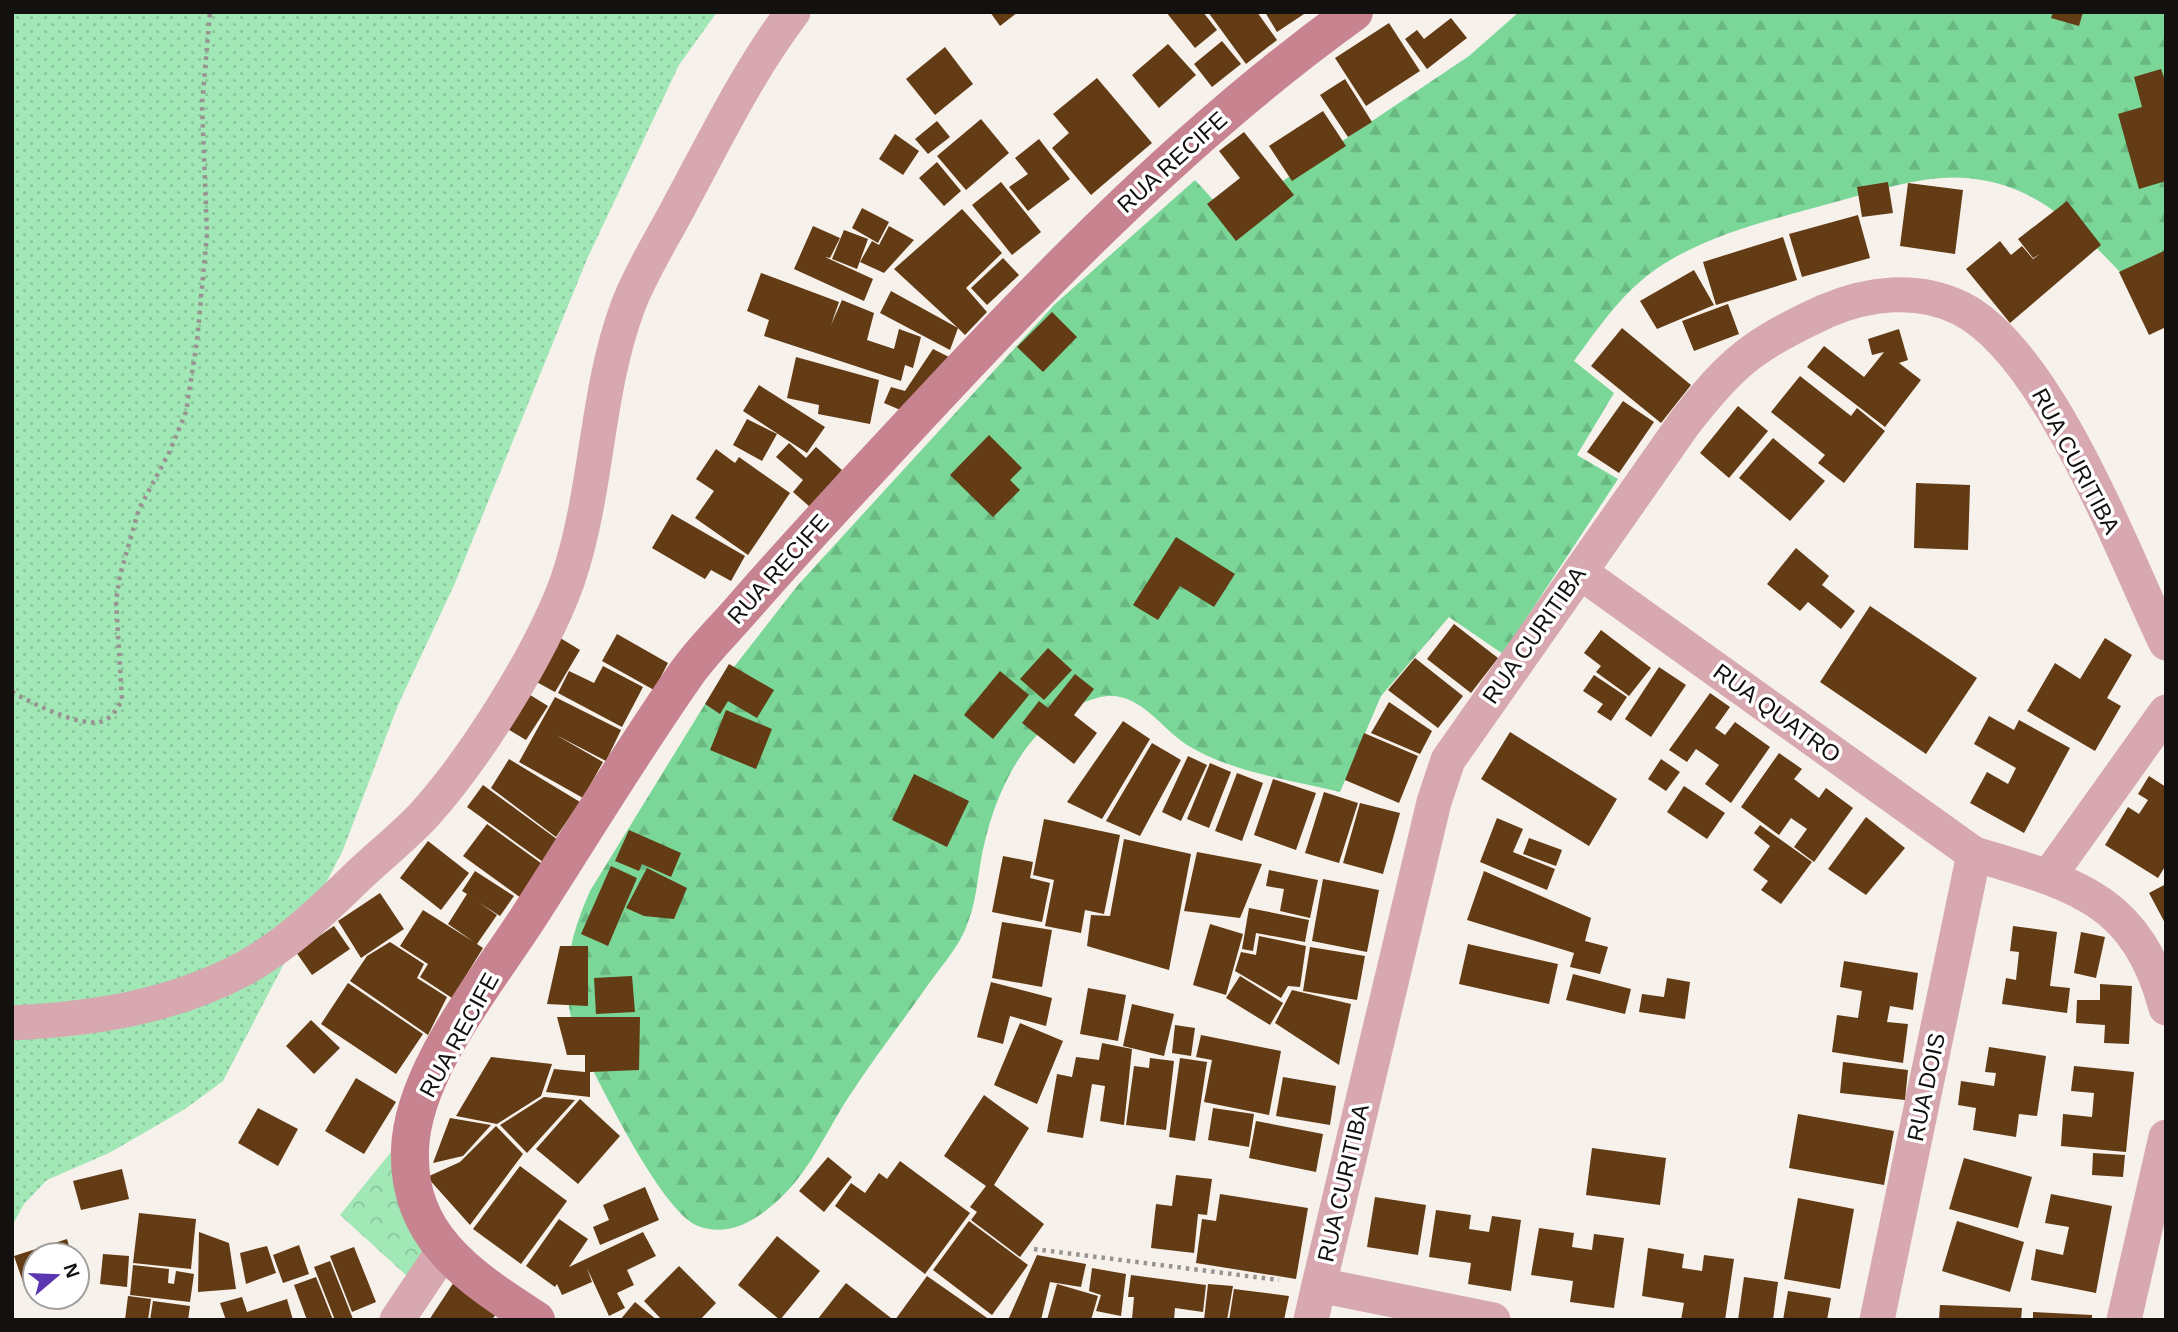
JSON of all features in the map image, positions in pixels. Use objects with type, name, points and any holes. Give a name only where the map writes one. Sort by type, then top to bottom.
[{"type":"street","points":[[12,1023],[96,1017],[135,1009],[176,998],[246,967],[305,927],[422,816],[456,774],[530,658],[549,625],[566,583],[579,543],[614,359],[628,306],[705,157],[772,40],[793,12]]},
{"type":"street","name":"RUA RECIFE","points":[[536,1320],[465,1270],[443,1251],[426,1226],[416,1202],[411,1176],[412,1126],[423,1094],[456,1029],[688,670],[965,365],[1095,232],[1245,96],[1354,12]]},
{"type":"street","name":"RUA CURITIBA","points":[[1319,1285],[1440,780],[1459,743],[1690,416],[1739,359],[1790,327],[1838,306],[1887,294],[1913,295],[1960,308],[2011,351],[2080,458],[2166,643]]},
{"type":"street","name":"RUA QUATRO","points":[[1580,572],[1974,854],[2049,876],[2085,892],[2125,925],[2145,957],[2166,1007]]},
{"type":"street","points":[[2049,876],[2166,712]]},
{"type":"street","name":"RUA DOIS","points":[[1877,1320],[1974,854]]},
{"type":"street","points":[[2124,1320],[2166,1137]]},
{"type":"street","points":[[397,1320],[443,1251]]},
{"type":"street","points":[[1311,1320],[1319,1285],[1493,1320]]},
{"type":"path","points":[[12,692],[31,702],[86,722],[101,722],[114,713],[122,700],[116,601],[120,575],[139,509],[169,453],[186,412],[197,341],[207,234],[202,105],[210,12]]},
{"type":"path","name":"RUA CURITIBA","points":[[1034,1249],[1319,1285]]},
{"type":"green space","points":[[12,12],[717,12],[679,65],[587,259],[455,583],[398,705],[343,850],[223,1081],[185,1109],[111,1152],[47,1180],[24,1204],[12,1226]]},
{"type":"green space","points":[[1519,12],[2166,12],[2166,320],[2095,247],[2056,213],[2036,199],[2014,189],[1969,178],[1941,178],[1884,188],[1741,229],[1678,255],[1646,277],[1623,298],[1574,361],[1614,393],[1577,455],[1618,479],[1503,654],[1449,617],[1381,696],[1340,792],[1222,762],[1187,745],[1146,710],[1124,698],[1097,698],[1054,719],[1022,754],[999,796],[985,841],[971,912],[961,938],[858,1083],[802,1173],[779,1200],[764,1212],[732,1228],[707,1229],[683,1216],[650,1173],[582,1049],[569,1009],[567,989],[570,950],[590,891],[705,704],[798,585],[1055,304],[1195,180],[1229,217],[1469,56]]},
{"type":"green space","points":[[412,1126],[425,1227],[418,1286],[340,1215]]},
{"type":"building","points":[[990,12],[1018,12],[1000,26]]},
{"type":"building","points":[[1166,12],[1203,12],[1217,30],[1195,48]]},
{"type":"building","points":[[1208,12],[1257,12],[1277,40],[1246,64]]},
{"type":"building","points":[[1265,12],[1307,12],[1277,32]]},
{"type":"building","points":[[2053,12],[2083,12],[2079,26],[2051,18]]},
{"type":"building","points":[[1451,18],[1467,38],[1427,69],[1405,39],[1417,30],[1424,39]]},
{"type":"building","points":[[1389,23],[1420,71],[1366,106],[1335,58]]},
{"type":"building","points":[[1222,41],[1241,64],[1212,87],[1194,64]]},
{"type":"building","points":[[1168,44],[1196,75],[1159,108],[1132,75]]},
{"type":"building","points":[[945,47],[973,84],[935,115],[906,79]]},
{"type":"building","points":[[2161,69],[2166,84],[2166,181],[2139,189],[2118,114],[2142,107],[2134,77]]},
{"type":"building","points":[[1097,78],[1152,143],[1091,195],[1052,148],[1069,133],[1053,114]]},
{"type":"building","points":[[1345,79],[1372,122],[1348,137],[1320,95]]},
{"type":"building","points":[[1323,111],[1346,146],[1292,181],[1269,146]]},
{"type":"building","points":[[981,119],[1009,153],[966,190],[937,156]]},
{"type":"building","points":[[937,121],[950,137],[928,154],[915,139]]},
{"type":"building","points":[[1244,132],[1294,195],[1236,241],[1207,204],[1240,178],[1219,151]]},
{"type":"building","points":[[895,134],[919,151],[903,175],[879,159]]},
{"type":"building","points":[[1039,139],[1070,179],[1028,211],[1009,187],[1028,174],[1015,158]]},
{"type":"building","points":[[937,162],[961,191],[944,206],[919,178]]},
{"type":"building","points":[[1001,182],[1041,232],[1012,255],[972,205]]},
{"type":"building","points":[[1888,182],[1893,213],[1862,217],[1857,187]]},
{"type":"building","points":[[1908,183],[1963,190],[1955,254],[1900,246]]},
{"type":"building","points":[[2067,201],[2101,245],[2010,323],[1966,269],[2000,241],[2011,255],[2022,246],[2033,259],[2040,254],[2033,258],[2018,239]]},
{"type":"building","points":[[862,208],[889,222],[878,243],[852,228]]},
{"type":"building","points":[[962,209],[1002,253],[966,288],[987,312],[965,335],[894,269]]},
{"type":"building","points":[[1858,215],[1870,258],[1802,277],[1789,234]]},
{"type":"building","points":[[813,226],[840,238],[830,258],[825,257],[873,279],[864,301],[794,269]]},
{"type":"building","points":[[889,226],[914,240],[884,273],[860,262],[872,241],[879,245]]},
{"type":"building","points":[[844,230],[868,239],[857,269],[832,259]]},
{"type":"building","points":[[1783,237],[1797,280],[1716,305],[1703,262]]},
{"type":"building","points":[[2166,250],[2166,327],[2149,335],[2119,272]]},
{"type":"building","points":[[1003,258],[1019,275],[987,305],[971,288]]},
{"type":"building","points":[[1694,270],[1714,305],[1657,329],[1640,301]]},
{"type":"building","points":[[761,273],[839,302],[831,325],[842,300],[874,313],[867,340],[894,349],[899,329],[921,337],[913,368],[905,365],[901,381],[764,336],[769,320],[747,311]]},
{"type":"building","points":[[891,291],[958,328],[950,350],[880,313]]},
{"type":"building","points":[[1728,304],[1739,334],[1694,351],[1682,321]]},
{"type":"building","points":[[1052,312],[1077,337],[1043,372],[1017,347]]},
{"type":"building","points":[[1622,328],[1691,385],[1661,423],[1591,366]]},
{"type":"building","points":[[1899,329],[1908,360],[1899,363],[1921,380],[1885,427],[1807,367],[1824,346],[1864,377],[1884,352],[1872,355],[1868,339]]},
{"type":"building","points":[[933,349],[951,358],[912,415],[884,403],[891,387],[905,391]]},
{"type":"building","points":[[796,357],[879,380],[870,424],[818,414],[819,405],[787,398]]},
{"type":"building","points":[[1800,376],[1851,416],[1857,408],[1885,431],[1844,483],[1818,463],[1825,455],[1771,412]]},
{"type":"building","points":[[759,385],[825,427],[807,453],[743,411]]},
{"type":"building","points":[[1623,401],[1654,422],[1619,473],[1587,452]]},
{"type":"building","points":[[1738,406],[1768,431],[1729,478],[1700,453]]},
{"type":"building","points":[[747,419],[777,434],[762,461],[733,445]]},
{"type":"building","points":[[989,435],[1022,468],[1010,480],[1020,490],[993,517],[950,475]]},
{"type":"building","points":[[1773,438],[1825,481],[1790,521],[1739,478]]},
{"type":"building","points":[[789,443],[806,458],[816,447],[842,470],[810,507],[793,492],[803,480],[776,457]]},
{"type":"building","points":[[716,449],[735,463],[739,457],[790,493],[748,555],[695,518],[714,491],[696,479]]},
{"type":"building","points":[[1916,483],[1970,485],[1968,550],[1914,548]]},
{"type":"building","points":[[672,514],[745,556],[731,581],[711,570],[705,579],[652,548]]},
{"type":"building","points":[[1176,537],[1235,574],[1214,607],[1180,586],[1158,620],[1133,605]]},
{"type":"building","points":[[1796,548],[1829,576],[1822,585],[1855,611],[1841,629],[1808,602],[1800,611],[1767,584]]},
{"type":"building","points":[[1870,606],[1977,678],[1926,754],[1820,682]]},
{"type":"building","points":[[1454,624],[1498,658],[1471,693],[1427,659]]},
{"type":"building","points":[[1601,630],[1651,668],[1629,696],[1596,672],[1601,666],[1584,653]]},
{"type":"building","points":[[617,634],[668,663],[654,690],[602,661]]},
{"type":"building","points":[[557,636],[580,650],[555,692],[531,679]]},
{"type":"building","points":[[2105,638],[2132,655],[2107,698],[2121,706],[2095,751],[2027,711],[2055,663],[2080,679]]},
{"type":"building","points":[[1048,648],[1072,670],[1044,700],[1020,679]]},
{"type":"building","points":[[1415,658],[1463,696],[1438,728],[1388,690]]},
{"type":"building","points":[[729,664],[774,690],[757,718],[728,701],[720,714],[705,704]]},
{"type":"building","points":[[603,666],[643,687],[622,727],[558,693],[569,671],[594,683]]},
{"type":"building","points":[[1659,667],[1686,685],[1651,737],[1625,719]]},
{"type":"building","points":[[1000,671],[1029,695],[993,739],[964,715]]},
{"type":"building","points":[[1075,674],[1094,689],[1074,715],[1097,733],[1074,764],[1022,723],[1039,701],[1048,708]]},
{"type":"building","points":[[1594,675],[1627,697],[1611,721],[1597,712],[1603,704],[1583,691]]},
{"type":"building","points":[[522,690],[548,706],[526,740],[501,725]]},
{"type":"building","points":[[1710,693],[1730,707],[1715,728],[1725,735],[1735,722],[1770,747],[1731,803],[1705,784],[1719,765],[1696,749],[1687,762],[1669,750]]},
{"type":"building","points":[[555,697],[621,730],[606,761],[556,735],[603,762],[583,798],[519,762]]},
{"type":"building","points":[[1389,702],[1432,731],[1420,754],[1371,733]]},
{"type":"building","points":[[726,710],[772,729],[756,769],[710,750]]},
{"type":"building","points":[[1989,716],[2014,730],[2019,720],[2070,748],[2024,833],[1970,803],[1987,772],[2008,784],[2016,768],[1974,744]]},
{"type":"building","points":[[1123,721],[1150,739],[1102,819],[1067,802]]},
{"type":"building","points":[[1510,732],[1617,799],[1589,846],[1481,779]]},
{"type":"building","points":[[1364,733],[1418,756],[1399,803],[1345,780]]},
{"type":"building","points":[[1152,743],[1181,760],[1140,836],[1106,821]]},
{"type":"building","points":[[1779,753],[1802,769],[1794,779],[1819,798],[1826,788],[1853,808],[1814,862],[1794,847],[1807,829],[1791,818],[1779,835],[1741,807]]},
{"type":"building","points":[[1188,756],[1207,765],[1181,821],[1162,812]]},
{"type":"building","points":[[509,759],[580,802],[556,837],[491,788]]},
{"type":"building","points":[[1661,759],[1680,772],[1666,791],[1648,779]]},
{"type":"building","points":[[1210,763],[1231,772],[1209,828],[1187,819]]},
{"type":"building","points":[[1237,773],[1263,783],[1242,841],[1215,831]]},
{"type":"building","points":[[914,774],[969,801],[947,847],[892,820]]},
{"type":"building","points":[[2149,776],[2166,787],[2166,865],[2158,878],[2105,845],[2128,807],[2139,814],[2148,800],[2138,794]]},
{"type":"building","points":[[1273,779],[1316,793],[1296,850],[1254,835]]},
{"type":"building","points":[[483,785],[558,840],[543,862],[467,807]]},
{"type":"building","points":[[1684,786],[1725,813],[1707,839],[1667,812]]},
{"type":"building","points":[[1324,792],[1358,803],[1339,863],[1305,853]]},
{"type":"building","points":[[1360,803],[1400,813],[1383,874],[1343,863]]},
{"type":"building","points":[[1866,817],[1905,848],[1866,895],[1828,869]]},
{"type":"building","points":[[1497,818],[1523,829],[1513,852],[1555,869],[1547,890],[1480,862]]},
{"type":"building","points":[[1044,819],[1120,835],[1104,914],[1085,910],[1081,933],[1045,926],[1054,880],[1033,875]]},
{"type":"building","points":[[487,824],[545,866],[521,898],[463,856]]},
{"type":"building","points":[[1760,825],[1812,862],[1781,904],[1761,890],[1768,881],[1753,870],[1770,846],[1754,833]]},
{"type":"building","points":[[629,830],[681,853],[671,877],[642,864],[639,871],[615,861]]},
{"type":"building","points":[[1529,838],[1562,850],[1556,866],[1523,854]]},
{"type":"building","points":[[1124,839],[1191,854],[1169,970],[1087,946],[1091,915],[1110,916]]},
{"type":"building","points":[[428,841],[469,873],[441,910],[400,878]]},
{"type":"building","points":[[1197,852],[1262,864],[1240,918],[1184,911]]},
{"type":"building","points":[[1003,856],[1033,862],[1030,878],[1050,883],[1042,922],[992,912]]},
{"type":"building","points":[[611,866],[637,878],[608,946],[581,934]]},
{"type":"building","points":[[647,868],[687,888],[674,919],[644,916],[626,908]]},
{"type":"building","points":[[1269,870],[1318,880],[1310,918],[1280,911],[1284,889],[1266,886]]},
{"type":"building","points":[[475,871],[514,896],[500,916],[478,902],[497,915],[477,944],[483,948],[452,998],[420,977],[428,964],[400,946],[423,910],[474,942],[448,924],[467,894],[462,891]]},
{"type":"building","points":[[1484,871],[1591,918],[1585,941],[1608,947],[1600,974],[1570,967],[1574,953],[1467,920]]},
{"type":"building","points":[[1323,879],[1379,890],[1367,952],[1312,941]]},
{"type":"building","points":[[2166,884],[2166,925],[2149,893]]},
{"type":"building","points":[[380,893],[404,929],[361,958],[338,921]]},
{"type":"building","points":[[1249,908],[1309,920],[1305,942],[1256,933],[1253,951],[1242,949]]},
{"type":"building","points":[[1002,922],[1052,930],[1042,987],[992,978]]},
{"type":"building","points":[[1210,924],[1243,934],[1226,995],[1193,985]]},
{"type":"building","points":[[334,926],[350,949],[312,975],[296,952]]},
{"type":"building","points":[[2013,926],[2057,932],[2050,986],[2070,988],[2067,1013],[2002,1004],[2006,978],[2016,980],[2019,952],[2010,951]]},
{"type":"building","points":[[2081,932],[2105,937],[2096,978],[2074,973]]},
{"type":"building","points":[[1259,936],[1306,946],[1300,987],[1288,986],[1281,998],[1235,971],[1241,952],[1256,955]]},
{"type":"building","points":[[390,942],[424,964],[417,978],[447,997],[428,1035],[350,981],[367,956]]},
{"type":"building","points":[[1468,944],[1558,964],[1549,1004],[1459,984]]},
{"type":"building","points":[[560,946],[588,946],[588,1006],[547,1004]]},
{"type":"building","points":[[1310,947],[1365,956],[1357,1000],[1303,991]]},
{"type":"building","points":[[1844,961],[1918,973],[1913,1010],[1890,1006],[1887,1022],[1908,1024],[1903,1063],[1832,1052],[1837,1015],[1858,1018],[1862,991],[1840,987]]},
{"type":"building","points":[[1573,974],[1631,989],[1625,1014],[1566,1000]]},
{"type":"building","points":[[632,976],[635,1012],[596,1014],[594,978]]},
{"type":"building","points":[[1240,976],[1283,1003],[1270,1025],[1226,998]]},
{"type":"building","points":[[1667,978],[1690,982],[1685,1019],[1639,1012],[1642,994],[1664,997]]},
{"type":"building","points":[[991,982],[1052,998],[1046,1026],[1010,1016],[1003,1044],[977,1037]]},
{"type":"building","points":[[348,983],[423,1034],[396,1074],[321,1024]]},
{"type":"building","points":[[2100,984],[2132,986],[2129,1044],[2104,1043],[2105,1025],[2076,1023],[2077,1000],[2100,1000]]},
{"type":"building","points":[[1088,988],[1126,995],[1118,1041],[1080,1034]]},
{"type":"building","points":[[1292,990],[1351,1004],[1339,1065],[1275,1023]]},
{"type":"building","points":[[1132,1004],[1174,1014],[1164,1056],[1123,1046]]},
{"type":"building","points":[[557,1017],[640,1017],[639,1070],[590,1072],[590,1097],[546,1092],[554,1069],[585,1072],[585,1055],[567,1055]]},
{"type":"building","points":[[311,1020],[340,1048],[314,1074],[286,1046]]},
{"type":"building","points":[[1020,1023],[1063,1041],[1037,1104],[994,1085]]},
{"type":"building","points":[[1175,1025],[1195,1028],[1191,1056],[1172,1053]]},
{"type":"building","points":[[1201,1035],[1281,1051],[1269,1115],[1204,1102],[1212,1060],[1196,1057]]},
{"type":"building","points":[[1102,1043],[1132,1049],[1124,1125],[1100,1121],[1105,1086],[1092,1084],[1083,1138],[1047,1132],[1057,1074],[1072,1077],[1076,1057],[1099,1060]]},
{"type":"building","points":[[1989,1047],[2046,1056],[2037,1116],[2019,1114],[2016,1137],[1973,1130],[1976,1108],[1958,1105],[1961,1081],[1994,1086],[1996,1073],[1985,1072]]},
{"type":"building","points":[[491,1057],[552,1064],[541,1096],[497,1124],[456,1116]]},
{"type":"building","points":[[1150,1058],[1174,1061],[1166,1130],[1126,1125],[1134,1066],[1149,1068]]},
{"type":"building","points":[[1180,1058],[1207,1062],[1195,1141],[1169,1137]]},
{"type":"building","points":[[1843,1062],[1908,1070],[1905,1100],[1840,1093]]},
{"type":"building","points":[[2074,1066],[2134,1072],[2126,1152],[2061,1146],[2063,1114],[2092,1117],[2094,1093],[2071,1091]]},
{"type":"building","points":[[1283,1077],[1336,1086],[1330,1125],[1276,1116]]},
{"type":"building","points":[[356,1078],[396,1102],[364,1154],[325,1131]]},
{"type":"building","points":[[984,1095],[1029,1128],[994,1185],[1044,1224],[1020,1257],[971,1220],[977,1212],[970,1207],[986,1186],[944,1156]]},
{"type":"building","points":[[544,1097],[575,1100],[527,1153],[500,1125]]},
{"type":"building","points":[[580,1099],[620,1136],[578,1184],[536,1149]]},
{"type":"building","points":[[258,1108],[298,1129],[278,1166],[238,1143]]},
{"type":"building","points":[[1213,1108],[1254,1114],[1249,1147],[1208,1140]]},
{"type":"building","points":[[1798,1114],[1894,1131],[1884,1185],[1789,1168]]},
{"type":"building","points":[[450,1118],[491,1125],[463,1156],[433,1163]]},
{"type":"building","points":[[1256,1121],[1323,1134],[1316,1172],[1249,1158]]},
{"type":"building","points":[[496,1126],[523,1154],[470,1225],[427,1177],[460,1162]]},
{"type":"building","points":[[1592,1148],[1666,1158],[1660,1205],[1586,1195]]},
{"type":"building","points":[[2093,1153],[2125,1155],[2123,1177],[2092,1175]]},
{"type":"building","points":[[828,1157],[852,1177],[824,1212],[799,1191]]},
{"type":"building","points":[[1964,1158],[2032,1177],[2018,1228],[1949,1209]]},
{"type":"building","points":[[900,1161],[970,1213],[925,1274],[835,1206],[851,1183],[865,1193],[879,1173],[887,1179]]},
{"type":"building","points":[[520,1166],[567,1201],[521,1264],[473,1229]]},
{"type":"building","points":[[122,1169],[129,1199],[81,1210],[73,1181]]},
{"type":"building","points":[[1176,1175],[1212,1179],[1207,1215],[1198,1214],[1194,1253],[1151,1248],[1156,1204],[1172,1206]]},
{"type":"building","points":[[645,1187],[659,1220],[600,1245],[593,1227],[609,1220],[603,1205]]},
{"type":"building","points":[[1220,1194],[1308,1208],[1296,1279],[1196,1263],[1202,1219],[1216,1221]]},
{"type":"building","points":[[2051,1194],[2112,1206],[2096,1293],[2031,1280],[2036,1249],[2063,1255],[2069,1227],[2045,1223]]},
{"type":"building","points":[[1375,1197],[1426,1205],[1418,1255],[1367,1247]]},
{"type":"building","points":[[1798,1198],[1854,1209],[1840,1289],[1784,1279]]},
{"type":"building","points":[[1436,1210],[1471,1215],[1469,1229],[1489,1232],[1492,1216],[1521,1220],[1511,1291],[1468,1284],[1471,1263],[1429,1257]]},
{"type":"building","points":[[139,1213],[196,1219],[191,1269],[133,1263]]},
{"type":"building","points":[[559,1219],[588,1239],[569,1267],[643,1232],[656,1256],[627,1270],[634,1285],[617,1293],[625,1308],[609,1316],[587,1268],[592,1282],[562,1295],[557,1284],[555,1287],[526,1266]]},
{"type":"building","points":[[969,1221],[1028,1265],[992,1315],[933,1270]]},
{"type":"building","points":[[1957,1221],[2024,1242],[2010,1292],[1942,1271]]},
{"type":"building","points":[[1539,1228],[1574,1233],[1572,1247],[1592,1250],[1594,1234],[1624,1238],[1614,1308],[1570,1302],[1573,1281],[1531,1275]]},
{"type":"building","points":[[199,1232],[229,1243],[236,1289],[198,1292]]},
{"type":"building","points":[[777,1236],[820,1271],[780,1320],[738,1285]]},
{"type":"building","points":[[299,1245],[309,1274],[283,1283],[273,1255]]},
{"type":"building","points":[[267,1246],[276,1273],[246,1284],[240,1253]]},
{"type":"building","points":[[354,1247],[376,1302],[352,1312],[330,1256]]},
{"type":"building","points":[[1648,1248],[1684,1254],[1682,1268],[1702,1271],[1704,1255],[1734,1259],[1725,1320],[1681,1320],[1684,1303],[1642,1296]]},
{"type":"building","points":[[21,1254],[21,1276],[14,1256]]},
{"type":"building","points":[[103,1254],[129,1256],[127,1287],[100,1284]]},
{"type":"building","points":[[1037,1255],[1086,1264],[1081,1287],[1050,1282],[1041,1320],[1008,1320]]},
{"type":"building","points":[[330,1261],[353,1319],[335,1320],[314,1267]]},
{"type":"building","points":[[133,1265],[169,1269],[168,1283],[174,1284],[176,1271],[194,1274],[190,1302],[130,1295]]},
{"type":"building","points":[[679,1266],[716,1303],[700,1320],[662,1320],[644,1301]]},
{"type":"building","points":[[1092,1268],[1126,1274],[1121,1316],[1096,1311],[1101,1295],[1089,1291]]},
{"type":"building","points":[[1131,1275],[1206,1285],[1203,1312],[1175,1308],[1174,1320],[1132,1319],[1134,1297],[1128,1297]]},
{"type":"building","points":[[927,1276],[990,1320],[895,1320]]},
{"type":"building","points":[[316,1277],[333,1320],[307,1320],[294,1285]]},
{"type":"building","points":[[1744,1277],[1778,1282],[1773,1320],[1738,1320]]},
{"type":"building","points":[[454,1282],[498,1311],[492,1320],[429,1320]]},
{"type":"building","points":[[846,1283],[891,1318],[817,1320]]},
{"type":"building","points":[[1057,1284],[1098,1296],[1091,1320],[1047,1320]]},
{"type":"building","points":[[1208,1284],[1233,1286],[1227,1320],[1204,1320]]},
{"type":"building","points":[[1234,1289],[1289,1296],[1284,1320],[1229,1320]]},
{"type":"building","points":[[1788,1291],[1831,1298],[1827,1320],[1783,1320]]},
{"type":"building","points":[[128,1296],[151,1299],[148,1320],[125,1320]]},
{"type":"building","points":[[242,1297],[247,1312],[287,1299],[293,1320],[226,1320],[220,1303]]},
{"type":"building","points":[[153,1301],[190,1306],[188,1320],[150,1320]]},
{"type":"building","points":[[635,1302],[657,1320],[620,1320]]},
{"type":"building","points":[[1940,1305],[2022,1308],[2021,1320],[1939,1320]]},
{"type":"building","points":[[2033,1312],[2092,1315],[2092,1320],[2033,1320]]}]
